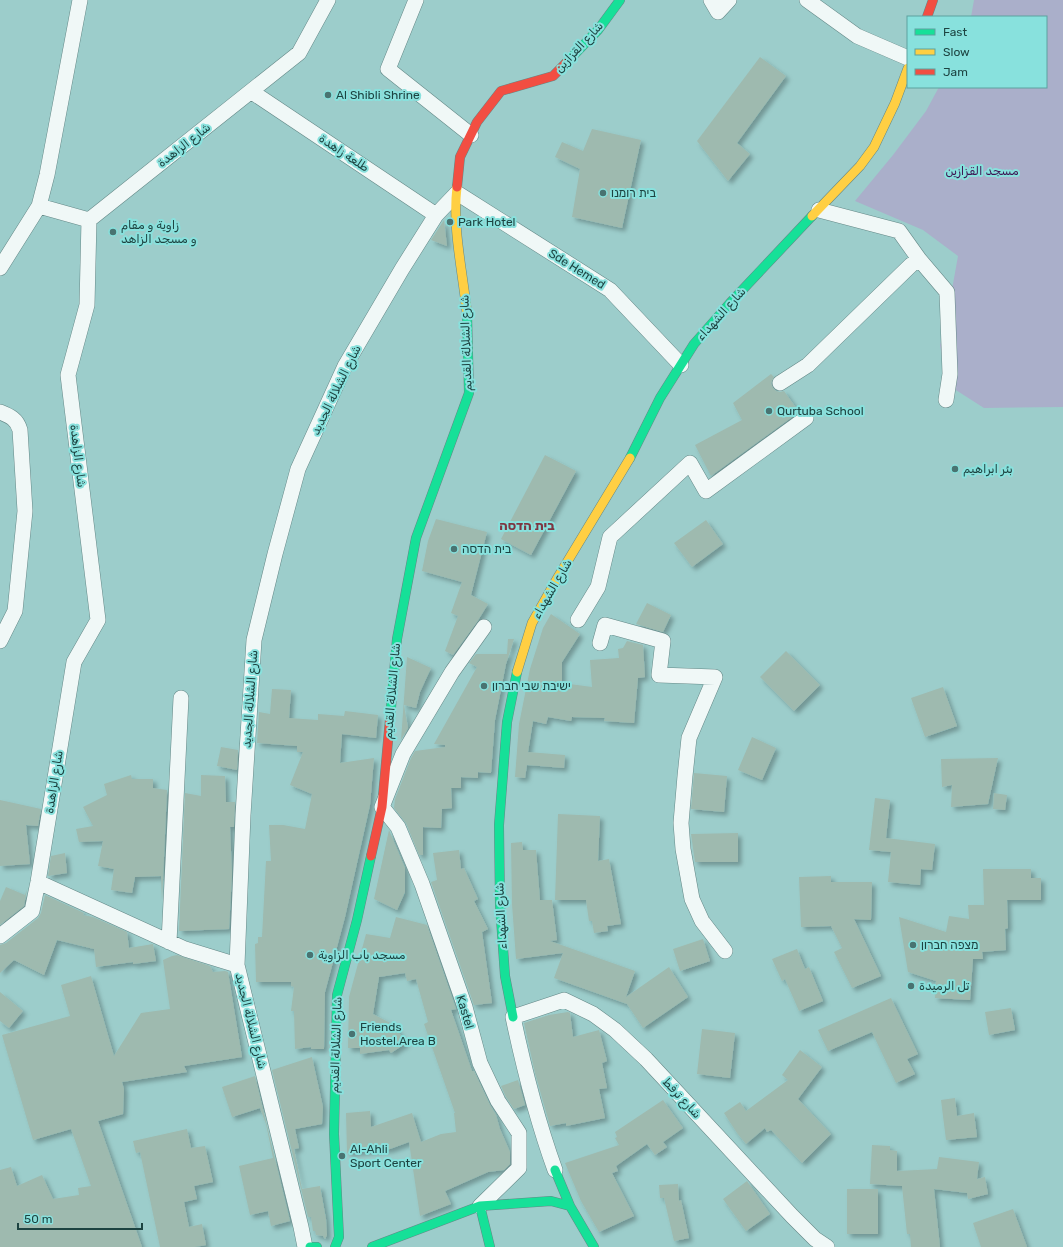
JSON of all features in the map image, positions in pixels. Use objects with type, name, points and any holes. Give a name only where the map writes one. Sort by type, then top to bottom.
[{"type":"street","points":[[0,268],[39,206],[47,175],[80,0]]},
{"type":"street","name":"شارع الزاهدة","points":[[0,936],[32,912],[74,662],[98,620],[68,375],[87,305],[89,220],[252,92],[299,53],[328,0]]},
{"type":"street","points":[[416,0],[388,69],[471,135]]},
{"type":"street","name":"شارع القزازين","points":[[457,193],[460,157],[477,122],[501,91],[553,76],[598,30],[620,0]]},
{"type":"street","points":[[711,0],[718,12],[729,0]]},
{"type":"street","points":[[807,0],[857,36],[907,58]]},
{"type":"street","points":[[927,16],[933,0]]},
{"type":"street","name":"شارع الشهداء","points":[[594,1247],[570,1206],[547,1147],[522,1059],[505,976],[500,905],[498,825],[507,722],[518,666],[532,623],[558,576],[625,467],[660,398],[694,344],[730,303],[860,166],[874,147],[895,103],[907,71]]},
{"type":"street","name":"طلعة زاهدة","points":[[252,92],[436,215]]},
{"type":"street","name":"شارع الشلالة الجديد","points":[[305,1247],[237,965],[243,815],[254,640],[298,469],[345,366],[402,269],[436,215],[457,193]]},
{"type":"street","name":"Sde Hemed","points":[[457,193],[610,290],[681,365]]},
{"type":"street","name":"شارع الشلالة القديم","points":[[334,1247],[339,1237],[334,1134],[337,995],[357,920],[382,807],[397,639],[416,538],[469,393],[467,313],[455,204],[457,193]]},
{"type":"street","points":[[39,206],[89,220]]},
{"type":"street","points":[[819,210],[899,232],[919,259],[947,292],[950,374],[946,400]]},
{"type":"street","points":[[780,383],[808,365],[919,259]]},
{"type":"street","points":[[0,412],[12,418],[17,423],[20,430],[25,511],[15,611],[0,641]]},
{"type":"street","points":[[578,620],[598,587],[610,536],[690,463],[706,491],[806,418]]},
{"type":"street","points":[[600,643],[605,625],[663,641],[659,675],[715,677],[689,738],[681,823],[682,849],[692,899],[702,921],[725,952]]},
{"type":"street","points":[[382,807],[403,754],[452,672],[484,627]]},
{"type":"street","points":[[169,942],[181,698]]},
{"type":"street","name":"Kastel","points":[[382,807],[398,827],[422,884],[465,1007],[480,1062],[498,1101],[519,1133],[519,1168],[480,1206]]},
{"type":"street","points":[[38,882],[184,949],[237,965]]},
{"type":"street","name":"شارع ترفط","points":[[513,1017],[564,1000],[592,1014],[615,1030],[646,1058],[792,1216],[815,1239],[827,1247]]},
{"type":"street","points":[[372,1247],[480,1206],[551,1201],[570,1206]]},
{"type":"street","points":[[480,1206],[490,1247]]},
{"type":"street","points":[[310,1247],[317,1247]]},
{"type":"green space","name":"مسجد القزازين","points":[[974,0],[1063,0],[1063,407],[984,408],[948,385],[940,346],[958,256],[923,230],[855,201],[893,155],[926,111],[938,88],[1047,88],[1047,16],[971,16]]},
{"type":"building","points":[[760,57],[786,76],[737,143],[750,154],[728,181],[697,141]]},
{"type":"building","name":"בית רומנו","points":[[592,129],[641,140],[622,228],[572,217],[580,169],[555,157],[562,142],[583,151]]},
{"type":"building","points":[[444,220],[447,246],[431,240]]},
{"type":"building","points":[[771,374],[774,377],[771,383],[773,388],[776,391],[784,391],[799,412],[711,476],[695,445],[742,420],[733,403]]},
{"type":"building","points":[[545,455],[576,471],[531,555],[501,539]]},
{"type":"building","name":"בית הדסה","points":[[436,519],[487,532],[471,595],[488,604],[453,655],[445,651],[458,616],[451,613],[462,582],[422,571],[428,541]]},
{"type":"building","points":[[706,520],[723,544],[692,567],[674,543]]},
{"type":"building","points":[[647,603],[671,615],[663,632],[636,624]]},
{"type":"building","points":[[551,614],[580,634],[562,662],[562,683],[592,687],[590,660],[619,658],[618,649],[623,648],[627,641],[643,645],[645,677],[638,678],[634,723],[604,721],[605,718],[572,717],[571,721],[548,717],[546,724],[533,721],[528,752],[565,755],[564,768],[527,765],[525,778],[515,777],[519,724],[530,669],[543,628]]},
{"type":"building","points":[[508,639],[514,639],[506,664],[495,720],[491,773],[478,772],[478,778],[461,777],[461,788],[451,788],[452,808],[442,809],[441,828],[423,827],[423,855],[419,855],[406,823],[394,808],[395,799],[411,758],[415,751],[445,747],[445,745],[434,744],[477,667],[469,663],[476,654],[507,654]]},
{"type":"building","points":[[786,651],[820,685],[794,711],[760,677]]},
{"type":"building","points":[[407,657],[431,668],[420,692],[416,708],[404,705],[408,728],[401,740]]},
{"type":"building","points":[[943,687],[957,726],[925,737],[911,698]]},
{"type":"building","points":[[272,689],[291,690],[289,718],[318,720],[318,714],[344,716],[345,711],[378,715],[376,738],[342,734],[340,763],[374,758],[370,805],[345,917],[325,992],[324,1049],[311,1049],[311,1047],[295,1049],[294,1011],[291,1011],[294,987],[291,986],[291,982],[256,982],[255,944],[258,943],[258,937],[262,937],[266,861],[271,861],[269,825],[283,825],[305,829],[312,794],[290,785],[303,752],[297,752],[297,746],[257,743],[259,712],[270,714]]},
{"type":"building","points":[[752,737],[776,748],[762,780],[738,770]]},
{"type":"building","points":[[221,747],[238,750],[237,770],[217,766]]},
{"type":"building","points":[[998,758],[988,804],[951,807],[952,785],[942,787],[941,759]]},
{"type":"building","points":[[694,773],[727,776],[724,812],[691,809]]},
{"type":"building","points":[[131,775],[132,779],[153,779],[153,788],[167,790],[162,902],[161,876],[135,877],[132,893],[111,890],[114,869],[98,866],[103,841],[79,842],[76,829],[93,826],[83,807],[107,795],[104,784]]},
{"type":"building","points":[[201,775],[225,776],[226,802],[235,802],[234,827],[230,827],[232,874],[229,929],[179,931],[185,793],[201,796]]},
{"type":"building","points":[[994,793],[1007,795],[1005,810],[993,809]]},
{"type":"building","points":[[875,798],[890,800],[886,838],[935,844],[932,870],[921,869],[920,885],[888,882],[891,852],[869,850]]},
{"type":"building","points":[[0,800],[41,809],[38,826],[26,825],[30,864],[0,866]]},
{"type":"building","points":[[558,814],[600,816],[598,861],[609,859],[621,924],[607,926],[608,931],[594,933],[592,921],[589,921],[586,900],[555,900]]},
{"type":"building","points":[[389,830],[405,868],[405,892],[397,910],[374,899]]},
{"type":"building","points":[[738,833],[738,862],[695,862],[691,834]]},
{"type":"building","points":[[522,842],[523,850],[536,850],[540,900],[552,900],[557,940],[550,941],[635,971],[626,997],[669,967],[688,997],[643,1028],[627,1004],[554,978],[563,953],[516,959],[512,904],[511,843]]},
{"type":"building","points":[[459,850],[461,869],[464,868],[478,899],[474,901],[488,929],[482,932],[492,1003],[474,1005],[431,882],[437,880],[433,853]]},
{"type":"building","points":[[65,853],[67,873],[48,876],[51,856]]},
{"type":"building","points":[[983,869],[1031,869],[1031,878],[1041,878],[1041,900],[1007,900],[1008,928],[1005,929],[1006,950],[982,952],[983,959],[973,959],[970,1000],[935,998],[936,981],[908,972],[899,917],[946,932],[949,916],[969,919],[968,905],[984,905]]},
{"type":"building","points":[[831,876],[831,882],[872,882],[871,920],[854,919],[881,976],[852,988],[834,952],[842,948],[831,926],[801,927],[799,877]]},
{"type":"building","points":[[6,887],[25,895],[27,889],[24,906],[0,925],[0,901]]},
{"type":"building","points":[[45,895],[84,913],[83,915],[93,917],[127,932],[129,948],[153,944],[156,961],[133,964],[133,962],[96,967],[94,949],[57,940],[44,975],[14,960],[0,973],[0,945],[6,943],[38,918],[41,913]]},
{"type":"building","points":[[396,917],[427,925],[456,1009],[451,1010],[472,1071],[474,1071],[496,1115],[500,1129],[510,1152],[510,1164],[504,1170],[488,1172],[445,1191],[451,1204],[420,1216],[409,1142],[390,1149],[347,1153],[346,1113],[370,1111],[371,1127],[412,1113],[421,1142],[441,1134],[456,1132],[455,1113],[424,1024],[428,1022],[416,979],[407,981],[405,973],[379,977],[373,1014],[394,1025],[406,1043],[391,1053],[389,1050],[360,1054],[360,1048],[348,1048],[349,997],[366,934],[390,938]]},
{"type":"building","points":[[703,939],[710,961],[680,971],[673,949]]},
{"type":"building","points":[[797,949],[805,969],[809,967],[823,1001],[799,1011],[785,979],[782,981],[772,959]]},
{"type":"building","points":[[177,955],[210,966],[213,972],[228,972],[242,1057],[184,1066],[187,1072],[122,1082],[124,1089],[123,1114],[98,1121],[142,1247],[0,1247],[0,1170],[11,1167],[17,1186],[42,1175],[53,1199],[79,1195],[78,1188],[91,1186],[71,1129],[33,1140],[2,1035],[70,1016],[61,985],[91,976],[114,1056],[141,1013],[170,1009],[163,960]]},
{"type":"building","points":[[0,992],[23,1011],[9,1028],[0,1021]]},
{"type":"building","points":[[891,998],[918,1054],[907,1059],[915,1074],[896,1083],[872,1032],[828,1051],[818,1030]]},
{"type":"building","points":[[1011,1008],[1015,1030],[989,1035],[985,1012]]},
{"type":"building","points":[[570,1013],[573,1037],[599,1030],[607,1061],[602,1063],[607,1088],[599,1089],[605,1118],[566,1126],[566,1123],[550,1126],[535,1073],[524,1023],[549,1015]]},
{"type":"building","points":[[702,1029],[735,1033],[730,1078],[697,1074]]},
{"type":"building","points":[[800,1050],[822,1067],[798,1099],[831,1134],[802,1163],[771,1130],[767,1132],[765,1128],[746,1144],[724,1113],[740,1102],[746,1111],[788,1080],[782,1075]]},
{"type":"building","points":[[312,1057],[323,1107],[322,1124],[295,1129],[299,1148],[294,1149],[302,1189],[320,1186],[326,1219],[327,1235],[325,1239],[323,1236],[316,1235],[315,1231],[313,1231],[311,1217],[308,1217],[272,1070]]},
{"type":"building","points":[[255,1076],[290,1221],[271,1226],[268,1211],[250,1215],[239,1166],[273,1158],[266,1124],[260,1108],[232,1117],[222,1087]]},
{"type":"building","points":[[518,1080],[525,1105],[514,1109],[501,1086]]},
{"type":"building","points":[[955,1098],[957,1116],[974,1113],[977,1137],[946,1140],[941,1100]]},
{"type":"building","points":[[663,1100],[683,1128],[663,1142],[667,1147],[655,1155],[647,1144],[616,1166],[618,1171],[612,1173],[634,1216],[599,1232],[581,1201],[565,1163],[619,1145],[615,1138],[617,1137],[615,1132]]},
{"type":"building","points":[[187,1129],[191,1148],[205,1146],[213,1182],[194,1186],[197,1199],[184,1202],[189,1227],[202,1224],[206,1245],[195,1247],[160,1247],[140,1152],[136,1153],[133,1141]]},
{"type":"building","points":[[872,1145],[890,1146],[890,1150],[897,1151],[897,1171],[937,1169],[939,1157],[979,1162],[977,1179],[985,1177],[988,1194],[968,1199],[967,1193],[934,1189],[940,1247],[911,1247],[910,1234],[907,1234],[902,1186],[870,1184]]},
{"type":"building","points":[[747,1181],[770,1214],[746,1231],[723,1199]]},
{"type":"building","points":[[678,1184],[679,1201],[681,1200],[689,1238],[674,1241],[664,1198],[660,1198],[659,1185]]},
{"type":"building","points":[[847,1189],[878,1189],[878,1234],[847,1234]]},
{"type":"building","points":[[1013,1209],[1027,1247],[981,1247],[973,1223]]},
{"type":"traffic: fast","points":[[566,63],[598,30],[620,0]]},
{"type":"traffic: fast","points":[[630,458],[660,398],[694,344],[730,303],[812,216]]},
{"type":"traffic: fast","points":[[390,719],[397,639],[416,538],[469,393],[467,314]]},
{"type":"traffic: fast","points":[[513,1017],[505,976],[500,905],[499,825],[507,722],[517,672]]},
{"type":"traffic: fast","points":[[335,1247],[339,1237],[334,1134],[337,995],[357,920],[371,856]]},
{"type":"traffic: fast","points":[[555,1170],[570,1206]]},
{"type":"traffic: fast","points":[[372,1247],[480,1206],[551,1201],[570,1206],[594,1247]]},
{"type":"traffic: fast","points":[[480,1206],[490,1247]]},
{"type":"traffic: fast","points":[[310,1247],[317,1247]]},
{"type":"traffic: slow","points":[[812,216],[860,166],[874,147],[895,103],[907,71]]},
{"type":"traffic: slow","points":[[457,187],[457,235],[467,314]]},
{"type":"traffic: slow","points":[[517,672],[532,623],[630,458]]},
{"type":"traffic: jam","points":[[927,16],[933,0]]},
{"type":"traffic: jam","points":[[457,187],[460,157],[477,122],[501,91],[553,76],[566,63]]},
{"type":"traffic: jam","points":[[371,856],[382,807],[390,719]]},
{"type":"place","name":"Al Shibli Shrine","points":[[328,95]]},
{"type":"place","name":"בית רומנו","points":[[603,193]]},
{"type":"place","name":"Park Hotel","points":[[450,222]]},
{"type":"place","name":"زاوية و مقام و مسجد الزاهد","points":[[113,232]]},
{"type":"place","name":"Qurtuba School","points":[[769,411]]},
{"type":"place","name":"بئر ابراهيم","points":[[955,469]]},
{"type":"place","name":"בית הדסה","points":[[454,549]]},
{"type":"place","name":"ישיבת שבי חברון","points":[[484,686]]},
{"type":"place","name":"מצפה חברון","points":[[913,945]]},
{"type":"place","name":"مسجد باب الزاوية","points":[[310,955]]},
{"type":"place","name":"تل الرميدة","points":[[911,986]]},
{"type":"place","name":"Friends Hostel.Area B","points":[[352,1034]]},
{"type":"place","name":"Al-Ahli Sport Center","points":[[342,1156]]},
{"type":"district","name":"בית הדסה","points":[[527,525]]}]
